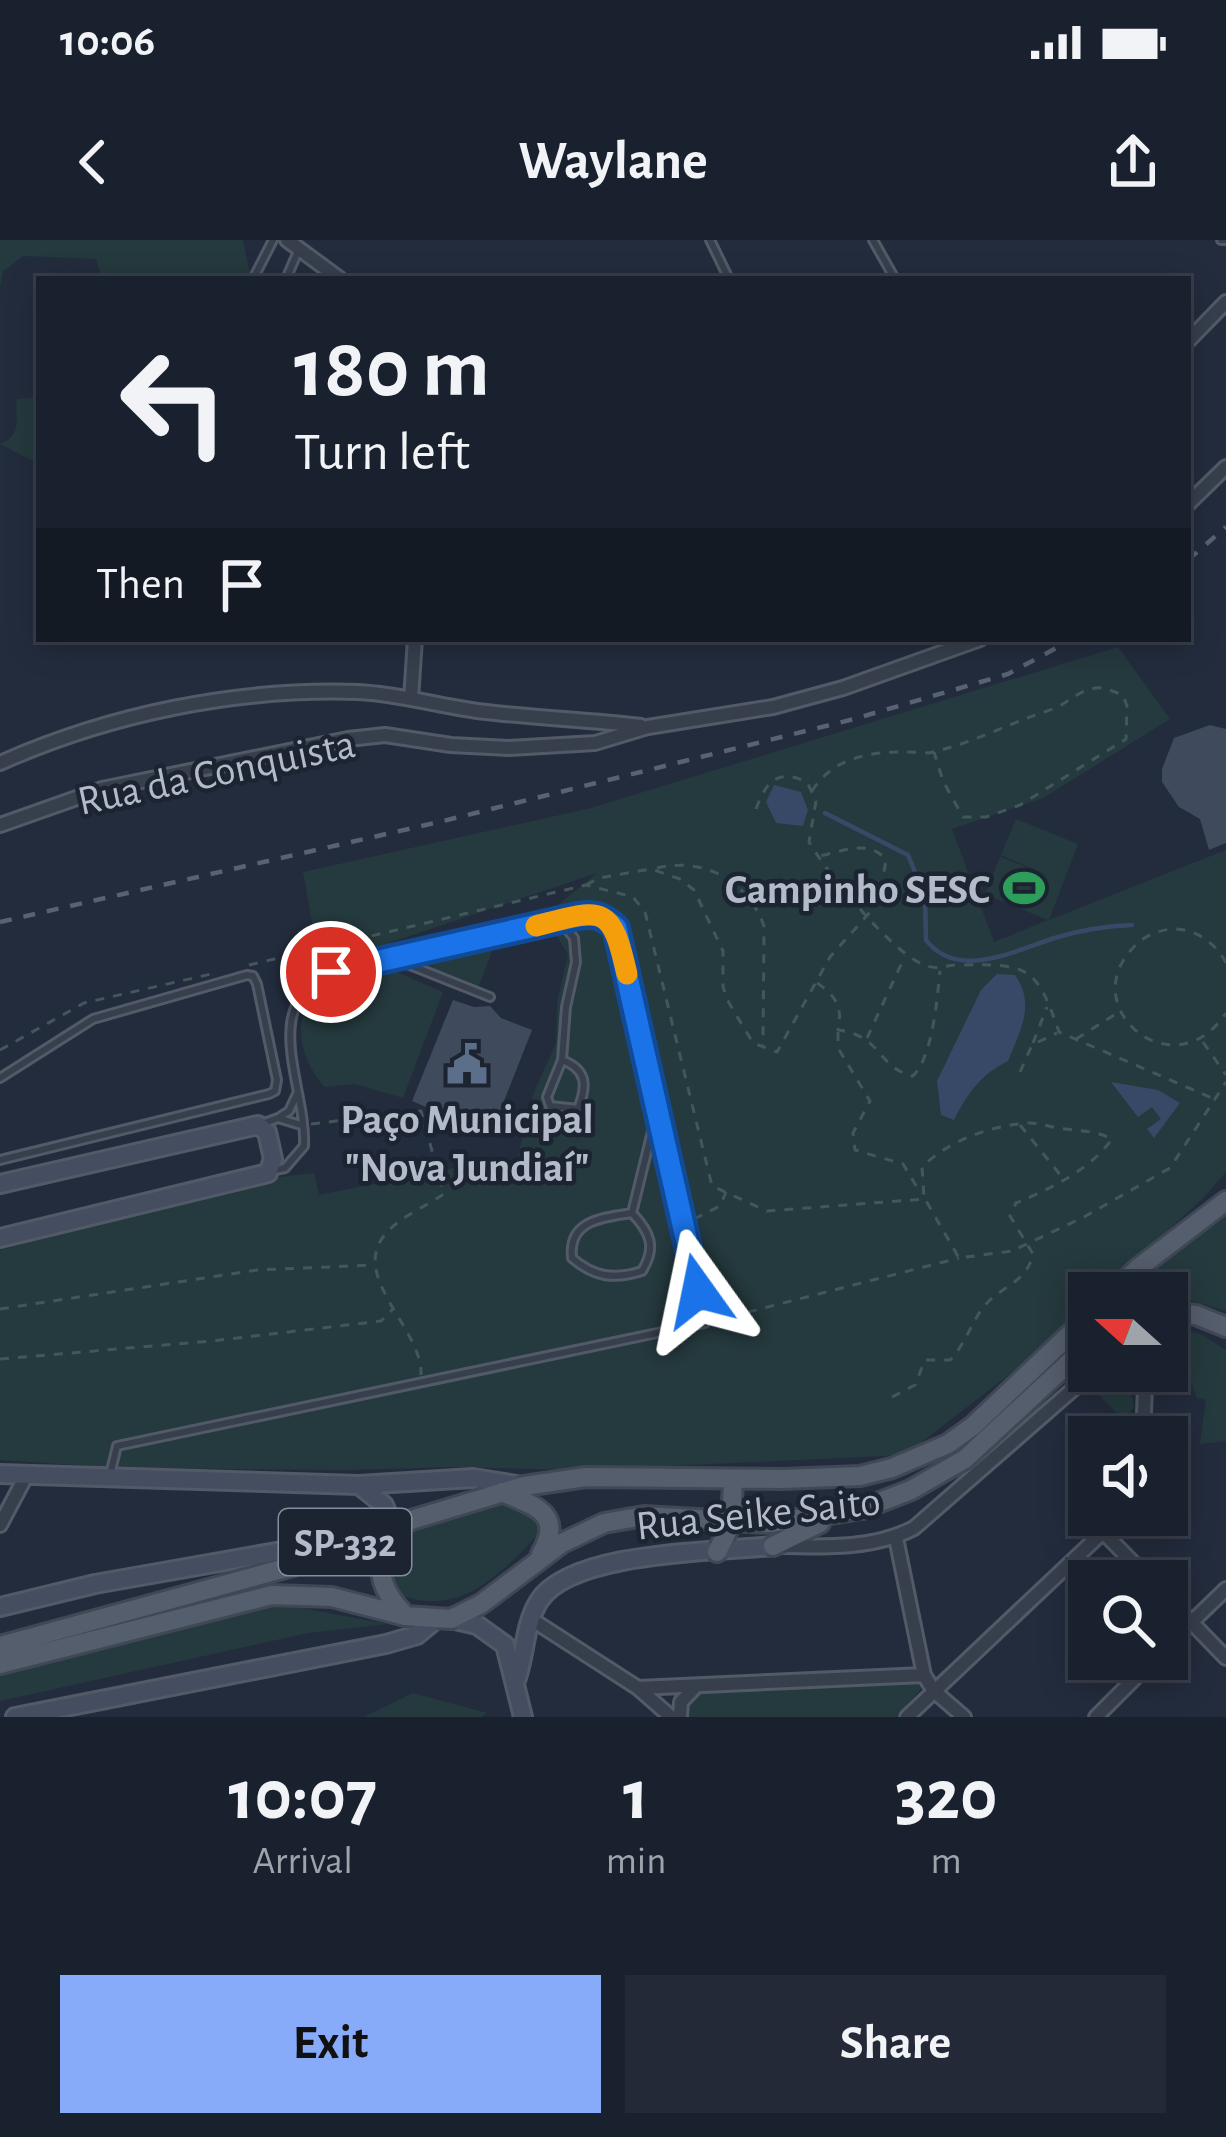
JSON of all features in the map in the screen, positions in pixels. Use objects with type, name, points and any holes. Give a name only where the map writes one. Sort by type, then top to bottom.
[{"type":"main road","points":[[0,1184],[258,1125],[267,1132],[272,1148],[268,1173],[0,1238]]},
{"type":"main road","points":[[1195,1224],[1226,1190]]},
{"type":"main road","points":[[1134,1272],[1226,1201]]},
{"type":"main road","points":[[1188,1314],[1226,1327]]},
{"type":"main road","name":"SP-332","points":[[0,1646],[270,1572],[392,1525],[524,1486],[586,1477],[860,1476],[919,1459],[973,1426],[1068,1336]]},
{"type":"main road","name":"SP-332","points":[[0,1664],[272,1594],[332,1597],[405,1616],[443,1619],[481,1604],[538,1558],[581,1533],[627,1517],[731,1524],[862,1510],[965,1459],[1068,1363]]},
{"type":"main road","points":[[0,1474],[359,1485],[473,1478],[524,1486]]},
{"type":"main road","points":[[717,1552],[731,1524],[734,1479]]},
{"type":"main road","points":[[359,1485],[384,1505],[392,1525],[380,1564],[382,1586],[405,1616]]},
{"type":"main road","points":[[500,1491],[538,1507],[545,1515],[550,1534],[538,1558]]},
{"type":"main road","points":[[773,1546],[829,1517]]},
{"type":"main road","points":[[0,1607],[95,1584],[352,1539]]},
{"type":"main road","name":"Rua Seike Saito","points":[[528,1624],[550,1588],[574,1572],[773,1546]]},
{"type":"main road","points":[[15,1717],[386,1644],[417,1635],[443,1619],[477,1625],[505,1645],[523,1717]]},
{"type":"main road","points":[[515,1683],[528,1624]]},
{"type":"street","points":[[286,240],[336,276]]},
{"type":"street","points":[[1191,338],[1226,302]]},
{"type":"street","points":[[1191,501],[1226,467]]},
{"type":"street","points":[[411,699],[416,642]]},
{"type":"street","points":[[0,763],[96,727],[266,694],[364,692],[489,712],[649,727],[773,707],[843,688],[970,642]]},
{"type":"street","name":"Rua da Conquista","points":[[0,825],[102,789],[348,739],[385,735],[451,745],[551,747],[595,743],[649,727]]},
{"type":"street","name":"Rua Seike Saito","points":[[773,1546],[855,1545],[896,1538],[940,1508],[1070,1392]]},
{"type":"street","points":[[0,1526],[26,1476]]},
{"type":"street","points":[[907,1717],[1098,1536]]},
{"type":"street","points":[[1106,1536],[1130,1560]]},
{"type":"street","points":[[896,1538],[924,1675],[934,1691],[964,1717]]},
{"type":"street","points":[[1188,1626],[1226,1589]]},
{"type":"street","points":[[1188,1618],[1226,1658]]},
{"type":"street","points":[[505,1645],[528,1624],[638,1688],[670,1717]]},
{"type":"street","points":[[638,1688],[924,1675]]},
{"type":"street","points":[[1096,1717],[1133,1680]]},
{"type":"street","points":[[680,1717],[686,1693],[698,1686]]},
{"type":"lane","points":[[255,276],[273,240]]},
{"type":"lane","points":[[710,240],[728,276]]},
{"type":"lane","points":[[873,240],[893,276]]},
{"type":"lane","points":[[287,276],[299,249]]},
{"type":"lane","points":[[109,1478],[117,1446],[705,1323],[616,928],[592,914],[331,972],[303,990],[290,1026],[304,1146],[284,1168],[268,1173]]},
{"type":"lane","points":[[559,920],[574,938],[576,962],[562,1060],[547,1097],[550,1106],[578,1109],[584,1079],[573,1064],[562,1060]]},
{"type":"lane","points":[[393,959],[490,997]]},
{"type":"lane","points":[[0,1078],[92,1019],[248,975],[256,979],[277,1080],[274,1091],[0,1160]]},
{"type":"lane","points":[[258,1125],[289,1111],[298,1084]]},
{"type":"lane","points":[[632,1213],[658,1108]]},
{"type":"lane","points":[[278,1118],[302,1125]]},
{"type":"lane","points":[[33,1151],[37,1176]]},
{"type":"lane","points":[[632,1213],[648,1229],[652,1247],[642,1271],[605,1276],[572,1258],[571,1243],[579,1228],[596,1219],[632,1213]]},
{"type":"path","points":[[812,793],[822,776],[851,759],[970,745],[1019,718],[1100,687],[1123,695],[1127,706],[1126,739],[1114,749],[1048,784],[1020,806],[986,817],[963,817],[934,752]]},
{"type":"path","points":[[756,809],[774,777],[807,782],[815,811],[808,834],[818,856],[836,884],[906,955],[940,969],[1011,965],[1039,982],[1059,1032],[1214,1099]]},
{"type":"path","points":[[651,869],[680,879],[694,890],[723,951],[723,987],[729,1004],[754,1043],[777,1052],[830,957],[879,902],[886,865],[882,854],[859,847],[818,856]]},
{"type":"path","points":[[245,966],[586,885],[599,878],[688,862],[728,880],[759,913],[764,926],[762,1047]]},
{"type":"path","points":[[586,885],[633,897],[645,912],[712,1186],[767,1210],[925,1199]]},
{"type":"path","points":[[1226,963],[1210,942],[1193,932],[1155,932],[1125,956],[1116,992],[1120,1011],[1131,1027],[1164,1046],[1201,1039],[1226,1013]]},
{"type":"path","points":[[867,1038],[906,955]]},
{"type":"path","points":[[838,1030],[867,1038],[894,1069],[913,1076],[920,1070],[933,1024],[940,969]]},
{"type":"path","points":[[0,1050],[85,1003],[222,971]]},
{"type":"path","points":[[817,983],[833,995],[841,1013],[838,1048],[870,1101],[853,1133],[855,1150],[903,1164],[959,1258]]},
{"type":"path","points":[[1020,1072],[1048,1003]]},
{"type":"path","points":[[1076,1040],[1120,1011]]},
{"type":"path","points":[[1032,1045],[1059,1032]]},
{"type":"path","points":[[1201,1039],[1226,1075]]},
{"type":"path","points":[[705,1323],[959,1258],[1012,1251],[1170,1168],[1226,1082]]},
{"type":"path","points":[[302,1125],[421,1112],[445,1194],[385,1234],[376,1265],[393,1309],[422,1359],[420,1382]]},
{"type":"path","points":[[1020,1125],[1064,1178]]},
{"type":"path","points":[[892,1397],[914,1385],[925,1360],[950,1360],[988,1302],[1018,1282],[1033,1261],[1013,1226],[1010,1211],[1016,1203],[1043,1193],[1112,1139],[1101,1133],[999,1127],[944,1148],[922,1167],[925,1199]]},
{"type":"path","points":[[684,1228],[720,1206],[726,1192]]},
{"type":"path","points":[[0,1310],[257,1270],[376,1265]]},
{"type":"path","points":[[0,1359],[381,1322],[393,1309]]},
{"type":"green space","points":[[0,240],[243,240],[250,276],[101,276],[96,259],[23,256],[3,271],[0,288]]},
{"type":"green space","points":[[36,397],[36,462],[0,444],[15,430],[17,399]]},
{"type":"green space","points":[[1118,647],[1170,719],[1043,798],[952,829],[994,942],[1048,920],[985,894],[1000,857],[1050,876],[1001,855],[1016,819],[1078,844],[1049,920],[1226,850],[1226,1172],[1123,1272],[1068,1272],[1068,1322],[1024,1363],[905,1455],[582,1470],[124,1468],[0,1460],[0,1250],[262,1179],[314,1173],[319,1195],[474,1164],[514,1171],[533,1095],[556,1043],[557,1003],[568,954],[544,916],[597,873],[320,966],[303,872],[591,808]]},
{"type":"green space","points":[[496,940],[479,986],[424,965],[419,954]]},
{"type":"green space","points":[[394,971],[443,992],[403,1098],[355,1084],[325,1087],[303,1049],[306,1008],[335,984]]},
{"type":"green space","points":[[1226,1213],[1226,1311],[1188,1299],[1188,1272],[1149,1272]]},
{"type":"green space","points":[[1188,1331],[1226,1350],[1226,1441],[1200,1444],[1206,1399],[1197,1398],[1191,1382]]},
{"type":"green space","points":[[1096,1392],[1131,1392],[1134,1407],[1127,1416],[1120,1416]]},
{"type":"green space","points":[[503,1501],[541,1521],[541,1531],[511,1562],[460,1596],[441,1601],[398,1594],[386,1570],[404,1539],[432,1521]]},
{"type":"green space","points":[[274,1603],[388,1624],[308,1633],[0,1701],[0,1676]]},
{"type":"green space","points":[[699,1676],[908,1682],[931,1677],[897,1717],[672,1717],[684,1687]]},
{"type":"green space","points":[[413,1693],[487,1713],[481,1717],[364,1717]]},
{"type":"water","points":[[774,785],[801,792],[808,810],[803,826],[776,823],[766,802]]},
{"type":"water","points":[[997,974],[1015,975],[1021,986],[1025,1007],[1021,1028],[1008,1061],[976,1086],[954,1120],[941,1115],[937,1081],[981,990]]},
{"type":"water","points":[[1111,1082],[1158,1090],[1180,1103],[1154,1138],[1147,1129],[1161,1119],[1152,1107],[1138,1117]]},
{"type":"building","points":[[1210,725],[1226,729],[1226,843],[1209,850],[1200,819],[1179,807],[1162,782],[1162,769],[1174,738]]},
{"type":"building","points":[[453,1000],[490,1006],[501,1018],[532,1030],[491,1134],[461,1121],[446,1126],[431,1109],[412,1101]]},
{"type":"waterway","points":[[825,813],[908,855],[925,896],[926,940],[954,959],[989,959],[1076,932],[1132,925]]},
{"type":"railway","points":[[1191,557],[1226,527]]},
{"type":"railway","points":[[0,922],[439,822],[854,719],[1008,674],[1067,642]]},
{"type":"slow traffic","points":[[536,926],[601,916],[616,928],[627,974]]},
{"type":"place","name":"Campinho SESC","points":[[1024,888]]},
{"type":"place","name":"Paço Municipal \"Nova Jundiaí\"","points":[[467,1064]]},
{"type":"route","points":[[331,972],[578,916],[592,914],[609,921],[616,928],[698,1291]]}]
